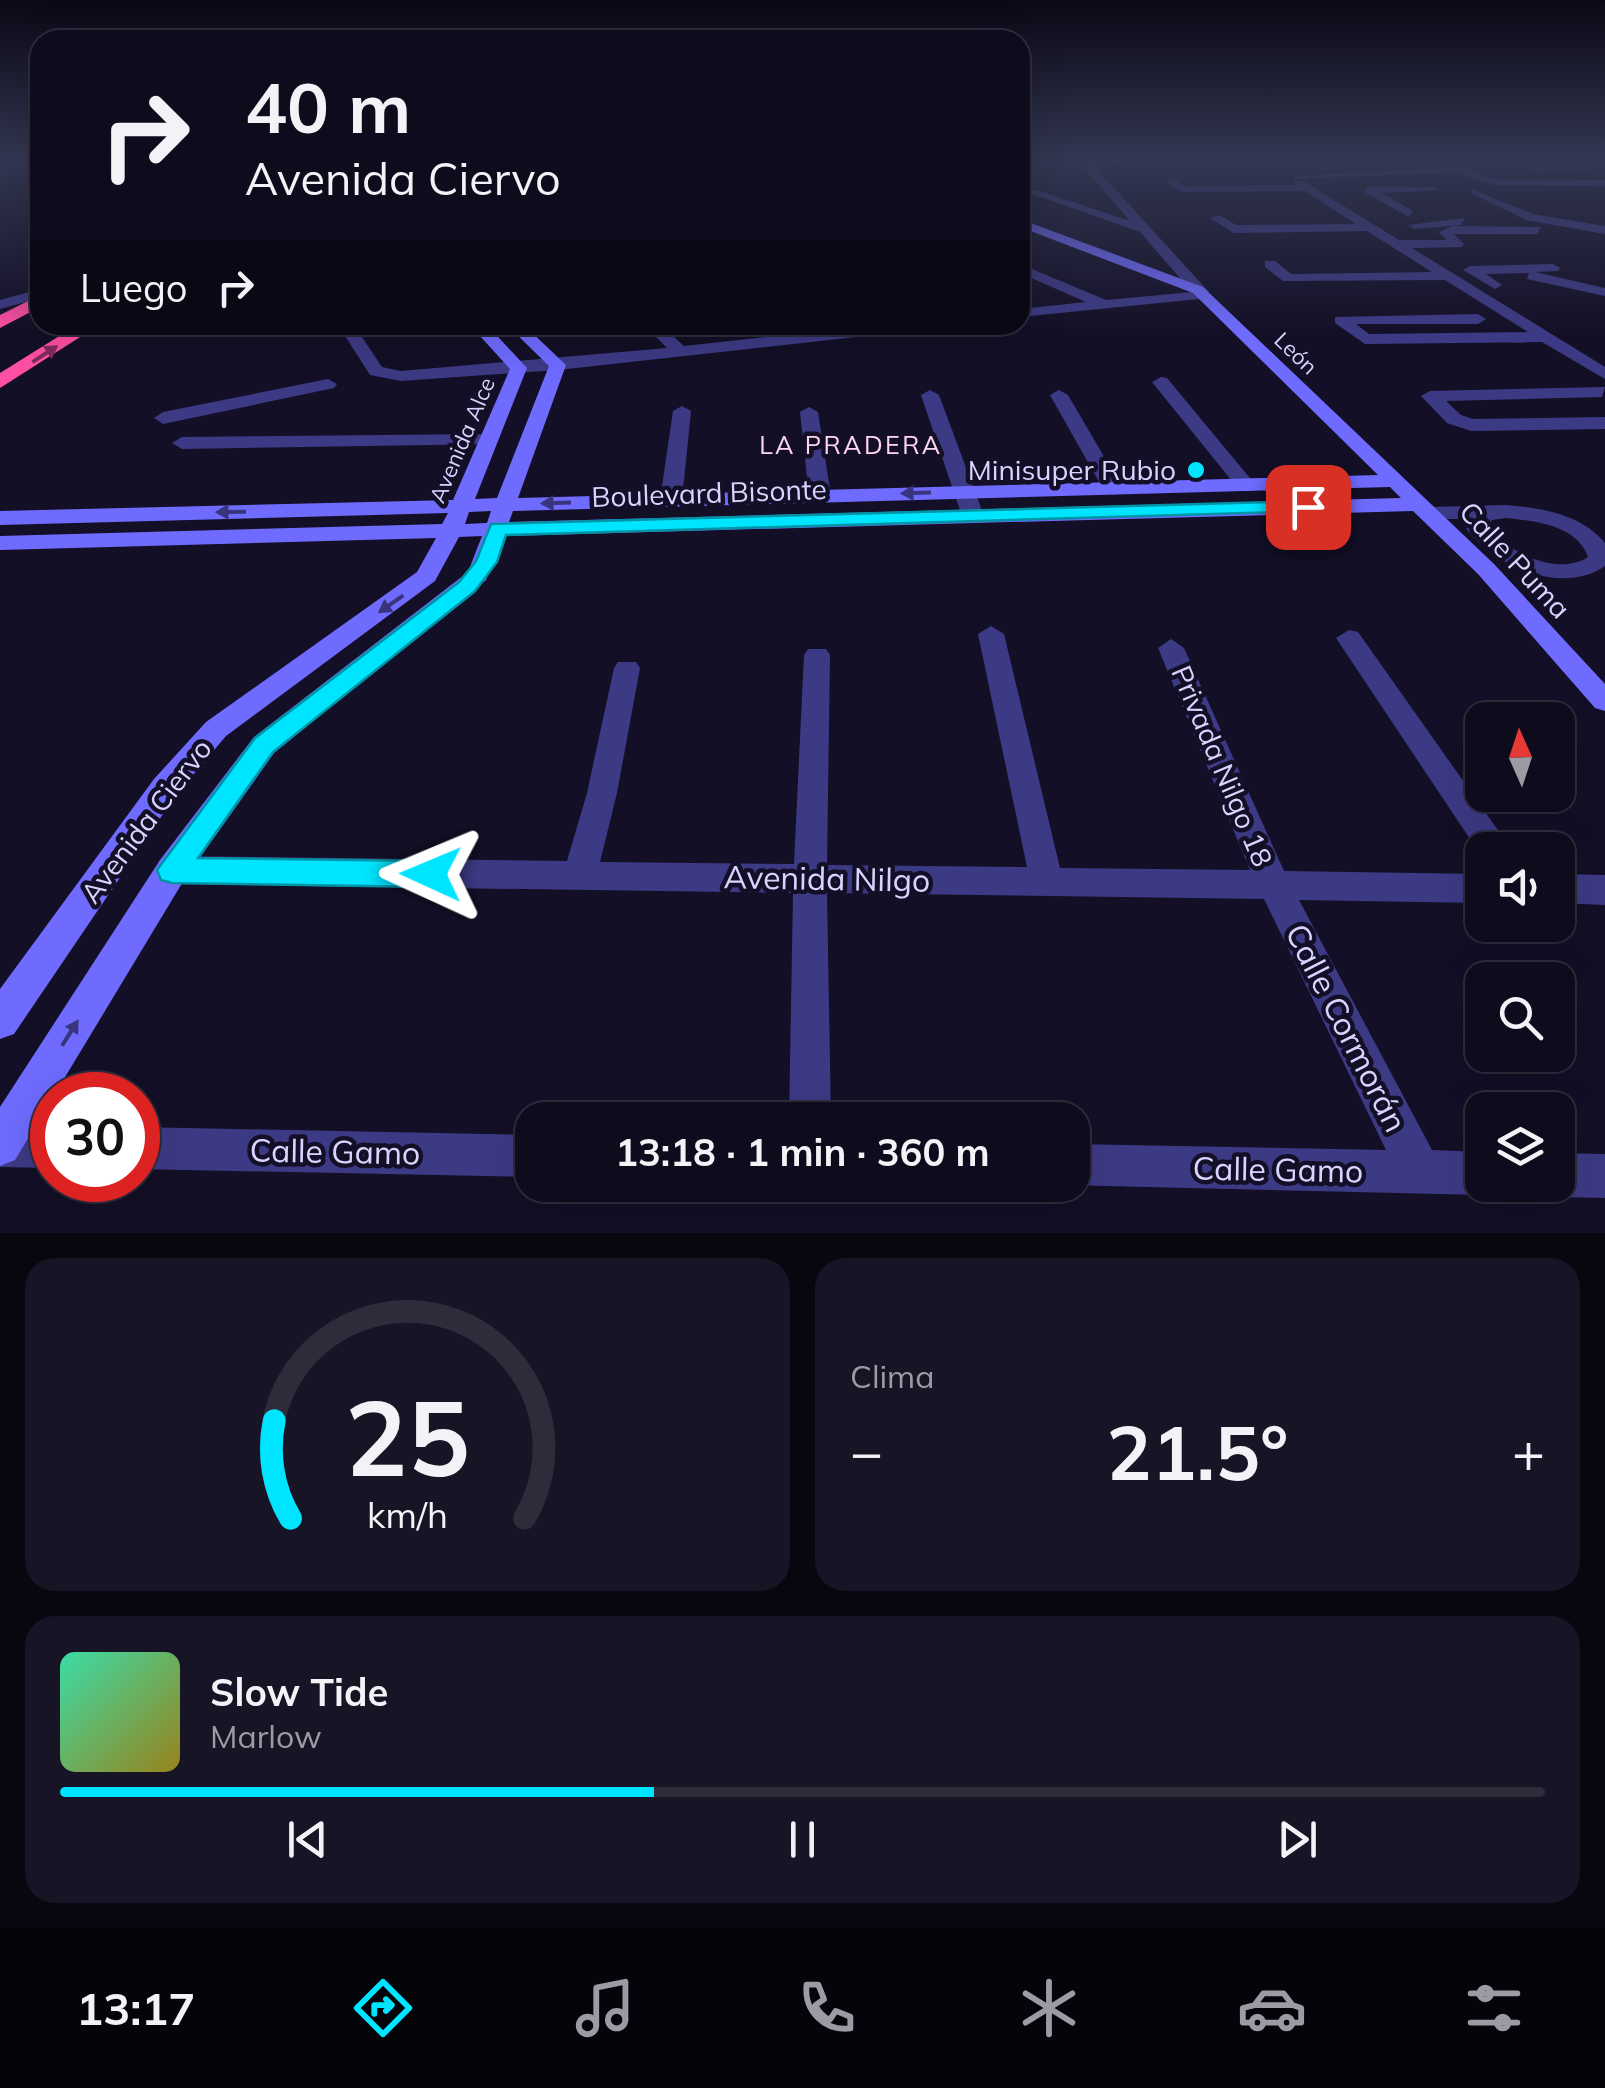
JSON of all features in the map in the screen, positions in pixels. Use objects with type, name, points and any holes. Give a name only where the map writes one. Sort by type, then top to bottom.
[{"type":"highway","points":[[0,322],[30,302]]},
{"type":"highway","points":[[0,382],[74,335]]},
{"type":"street","points":[[1107,218],[1146,230]]},
{"type":"street","name":"León","points":[[1135,218],[1201,292],[1425,508]]},
{"type":"street","points":[[1241,218],[1216,218],[1234,229],[1395,225],[1423,229],[1411,219]]},
{"type":"street","points":[[1356,218],[1548,337],[1603,383]]},
{"type":"street","points":[[1411,219],[1527,219],[1605,234]]},
{"type":"street","points":[[1030,226],[1201,292]]},
{"type":"street","points":[[1396,244],[1458,244],[1445,232],[1452,230],[1537,230]]},
{"type":"street","points":[[1397,262],[1270,266],[1288,278],[1449,276]]},
{"type":"street","points":[[1499,287],[1470,270],[1553,268]]},
{"type":"street","points":[[1502,270],[1605,292]]},
{"type":"street","points":[[1030,272],[1102,304]]},
{"type":"street","points":[[1030,312],[1201,292]]},
{"type":"street","points":[[0,305],[30,298]]},
{"type":"street","points":[[1478,318],[1340,320],[1359,336],[1371,339],[1548,337]]},
{"type":"street","points":[[353,335],[376,371],[384,374],[558,366],[831,335]]},
{"type":"street","points":[[488,335],[519,368]]},
{"type":"street","points":[[525,335],[558,366]]},
{"type":"street","points":[[663,335],[681,352]]},
{"type":"street","points":[[790,335],[796,339]]},
{"type":"street","points":[[502,517],[558,366]]},
{"type":"street","name":"Avenida Alce","points":[[456,518],[519,368]]},
{"type":"street","points":[[1161,382],[1247,487]]},
{"type":"street","points":[[1603,383],[1430,396],[1454,418],[1471,425],[1605,423]]},
{"type":"street","points":[[163,418],[328,384]]},
{"type":"street","points":[[930,395],[973,516]]},
{"type":"street","points":[[1059,395],[1113,489]]},
{"type":"street","points":[[215,407],[182,443],[488,440]]},
{"type":"street","points":[[671,500],[682,411]]},
{"type":"street","points":[[808,412],[820,496]]},
{"type":"street","name":"Boulevard Bisonte","points":[[502,517],[671,500],[1398,481]]},
{"type":"street","points":[[1425,508],[1538,515],[1571,527],[1602,552],[1595,565],[1572,571],[1486,569]]},
{"type":"street","name":"Boulevard Bisonte","points":[[0,518],[973,516],[1425,508]]},
{"type":"street","name":"Calle Puma","points":[[1425,508],[1486,569],[1605,701]]},
{"type":"street","points":[[1493,512],[1484,516],[1477,528],[1490,544],[1518,560],[1555,569]]},
{"type":"street","points":[[70,541],[93,515]]},
{"type":"street","name":"Avenida Ciervo","points":[[0,1146],[172,870],[264,745],[467,586],[486,562],[502,517]]},
{"type":"street","name":"Boulevard Bisonte","points":[[0,543],[456,518]]},
{"type":"street","name":"Avenida Ciervo","points":[[0,1021],[164,787],[216,729],[418,585],[427,576],[456,518]]},
{"type":"street","points":[[1571,527],[1605,527]]},
{"type":"street","points":[[991,634],[1047,882]]},
{"type":"street","points":[[1349,638],[1484,832]]},
{"type":"street","name":"Privada Nilgo 18","points":[[1171,648],[1273,884]]},
{"type":"street","points":[[810,1102],[810,879],[817,655]]},
{"type":"street","points":[[578,876],[602,793],[627,668]]},
{"type":"street","name":"Avenida Nilgo","points":[[172,870],[1465,888]]},
{"type":"street","name":"Calle Cormorán","points":[[1273,884],[1420,1172]]},
{"type":"street","points":[[1575,889],[1605,890]]},
{"type":"street","points":[[0,1146],[30,1147]]},
{"type":"street","name":"Calle Gamo","points":[[160,1148],[515,1156]]},
{"type":"street","name":"Calle Gamo","points":[[1090,1166],[1465,1173]]},
{"type":"street","points":[[1575,1175],[1605,1176]]},
{"type":"place","name":"Minisuper Rubio","points":[[1196,470]]},
{"type":"district","name":"LA PRADERA","points":[[851,445]]},
{"type":"route","points":[[431,874],[172,870],[264,745],[467,586],[486,562],[498,529],[1308,507]]}]
